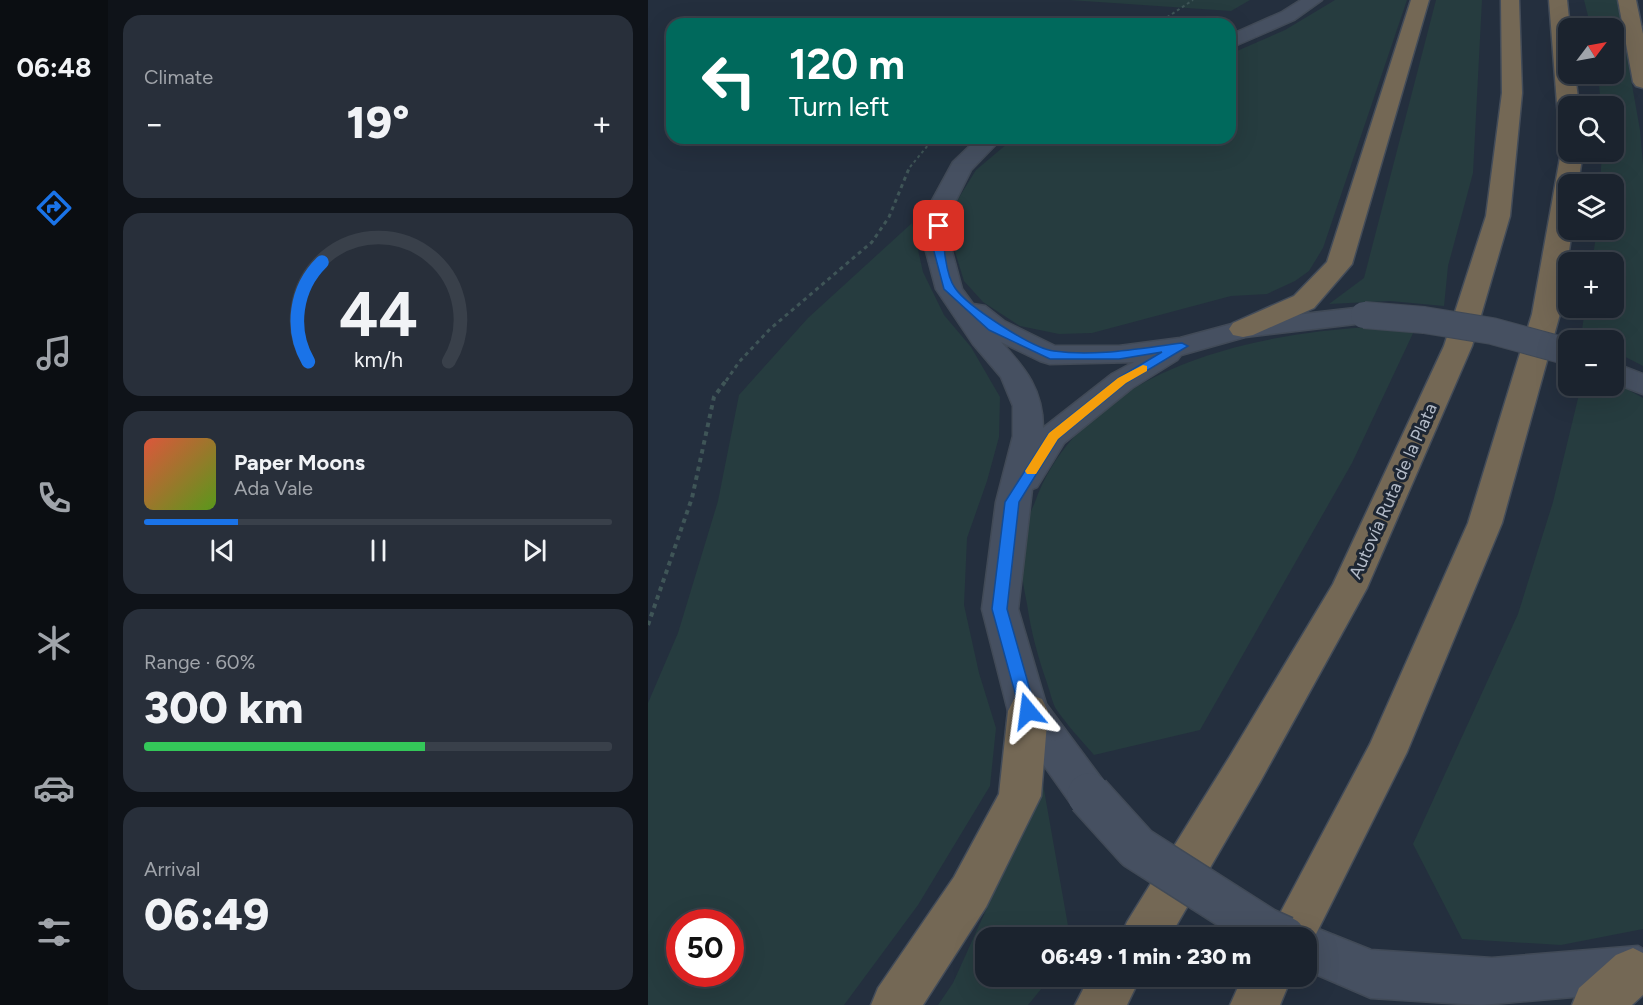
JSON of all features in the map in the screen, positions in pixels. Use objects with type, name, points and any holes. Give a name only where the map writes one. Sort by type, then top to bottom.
[{"type":"highway","points":[[1243,329],[1304,302],[1339,264],[1420,0]]},
{"type":"highway","name":"Autovía Ruta de la Plata","points":[[1150,927],[1245,769],[1349,588],[1458,346],[1498,216],[1512,93],[1510,0]]},
{"type":"highway","points":[[1558,0],[1567,96]]},
{"type":"highway","points":[[1627,0],[1643,82]]},
{"type":"highway","points":[[1296,927],[1387,752],[1485,523],[1546,314],[1570,162]]},
{"type":"highway","points":[[895,1005],[970,892],[1020,796],[1028,711]]},
{"type":"highway","points":[[1596,1005],[1638,970]]},
{"type":"highway","points":[[1099,1005],[1111,987]]},
{"type":"highway","points":[[1254,1005],[1263,987]]},
{"type":"main road","points":[[1236,39],[1288,16],[1313,0]]},
{"type":"main road","points":[[985,144],[961,167],[940,208],[937,244],[949,289],[983,338],[1014,374],[1028,406],[1028,436],[1012,502],[1000,609],[1028,711],[1089,795],[1137,848],[1261,927]]},
{"type":"main road","points":[[949,289],[993,327],[1050,355],[1119,355],[1182,346],[1243,329],[1364,315],[1424,320],[1492,331],[1558,349]]},
{"type":"main road","points":[[1012,502],[1053,436],[1122,381],[1182,346]]},
{"type":"main road","points":[[1624,376],[1643,385]]},
{"type":"main road","points":[[1317,952],[1371,974],[1492,982],[1638,970]]},
{"type":"path","points":[[1166,18],[1193,0]]},
{"type":"path","points":[[648,625],[692,498],[714,398],[739,362],[770,329],[872,242],[889,217],[911,164],[929,144]]},
{"type":"green space","points":[[1069,0],[1250,0],[1231,11]]},
{"type":"green space","points":[[1335,0],[1407,0],[1323,248],[1309,271],[1295,281],[1267,294],[1231,296],[1092,333],[1059,334],[1020,326],[983,302],[964,281],[952,242],[958,199],[976,170],[1007,144],[1236,144],[1236,51],[1285,30]]},
{"type":"green space","points":[[1436,0],[1482,0],[1473,173],[1448,266],[1444,306],[1390,301],[1329,304],[1364,278]]},
{"type":"green space","points":[[1584,0],[1617,0],[1620,18],[1588,18]]},
{"type":"green space","points":[[1624,40],[1640,130],[1643,164],[1643,366],[1624,356],[1624,330],[1582,330],[1584,318],[1624,318],[1624,252],[1594,252],[1595,240],[1624,240],[1624,174],[1601,174],[1601,162],[1624,162],[1624,96],[1600,96],[1599,84],[1624,84]]},
{"type":"green space","points":[[912,223],[923,272],[944,315],[971,347],[1000,397],[999,437],[987,481],[967,538],[964,605],[979,673],[996,728],[990,786],[918,905],[844,1005],[648,1005],[648,703],[678,633],[718,501],[739,395],[808,318]]},
{"type":"green space","points":[[1370,327],[1415,329],[1352,463],[1200,730],[1094,755],[1053,703],[1033,634],[1022,572],[1021,541],[1026,521],[1058,457],[1090,420],[1129,391],[1174,368],[1222,351],[1272,339],[1322,331]]},
{"type":"green space","points":[[1624,388],[1643,398],[1643,929],[1561,945],[1462,939],[1413,844],[1518,614],[1553,502],[1579,396],[1624,396]]},
{"type":"green space","points":[[1043,784],[1068,927],[978,927]]},
{"type":"green space","points":[[975,934],[975,987],[1043,987],[1028,1005],[938,1005],[953,983]]},
{"type":"slow traffic","points":[[1031,471],[1053,436],[1122,381],[1143,368]]},
{"type":"route","points":[[939,226],[937,244],[949,289],[993,327],[1050,355],[1119,355],[1182,346],[1122,381],[1053,436],[1012,502],[1000,609],[1028,711]]}]
